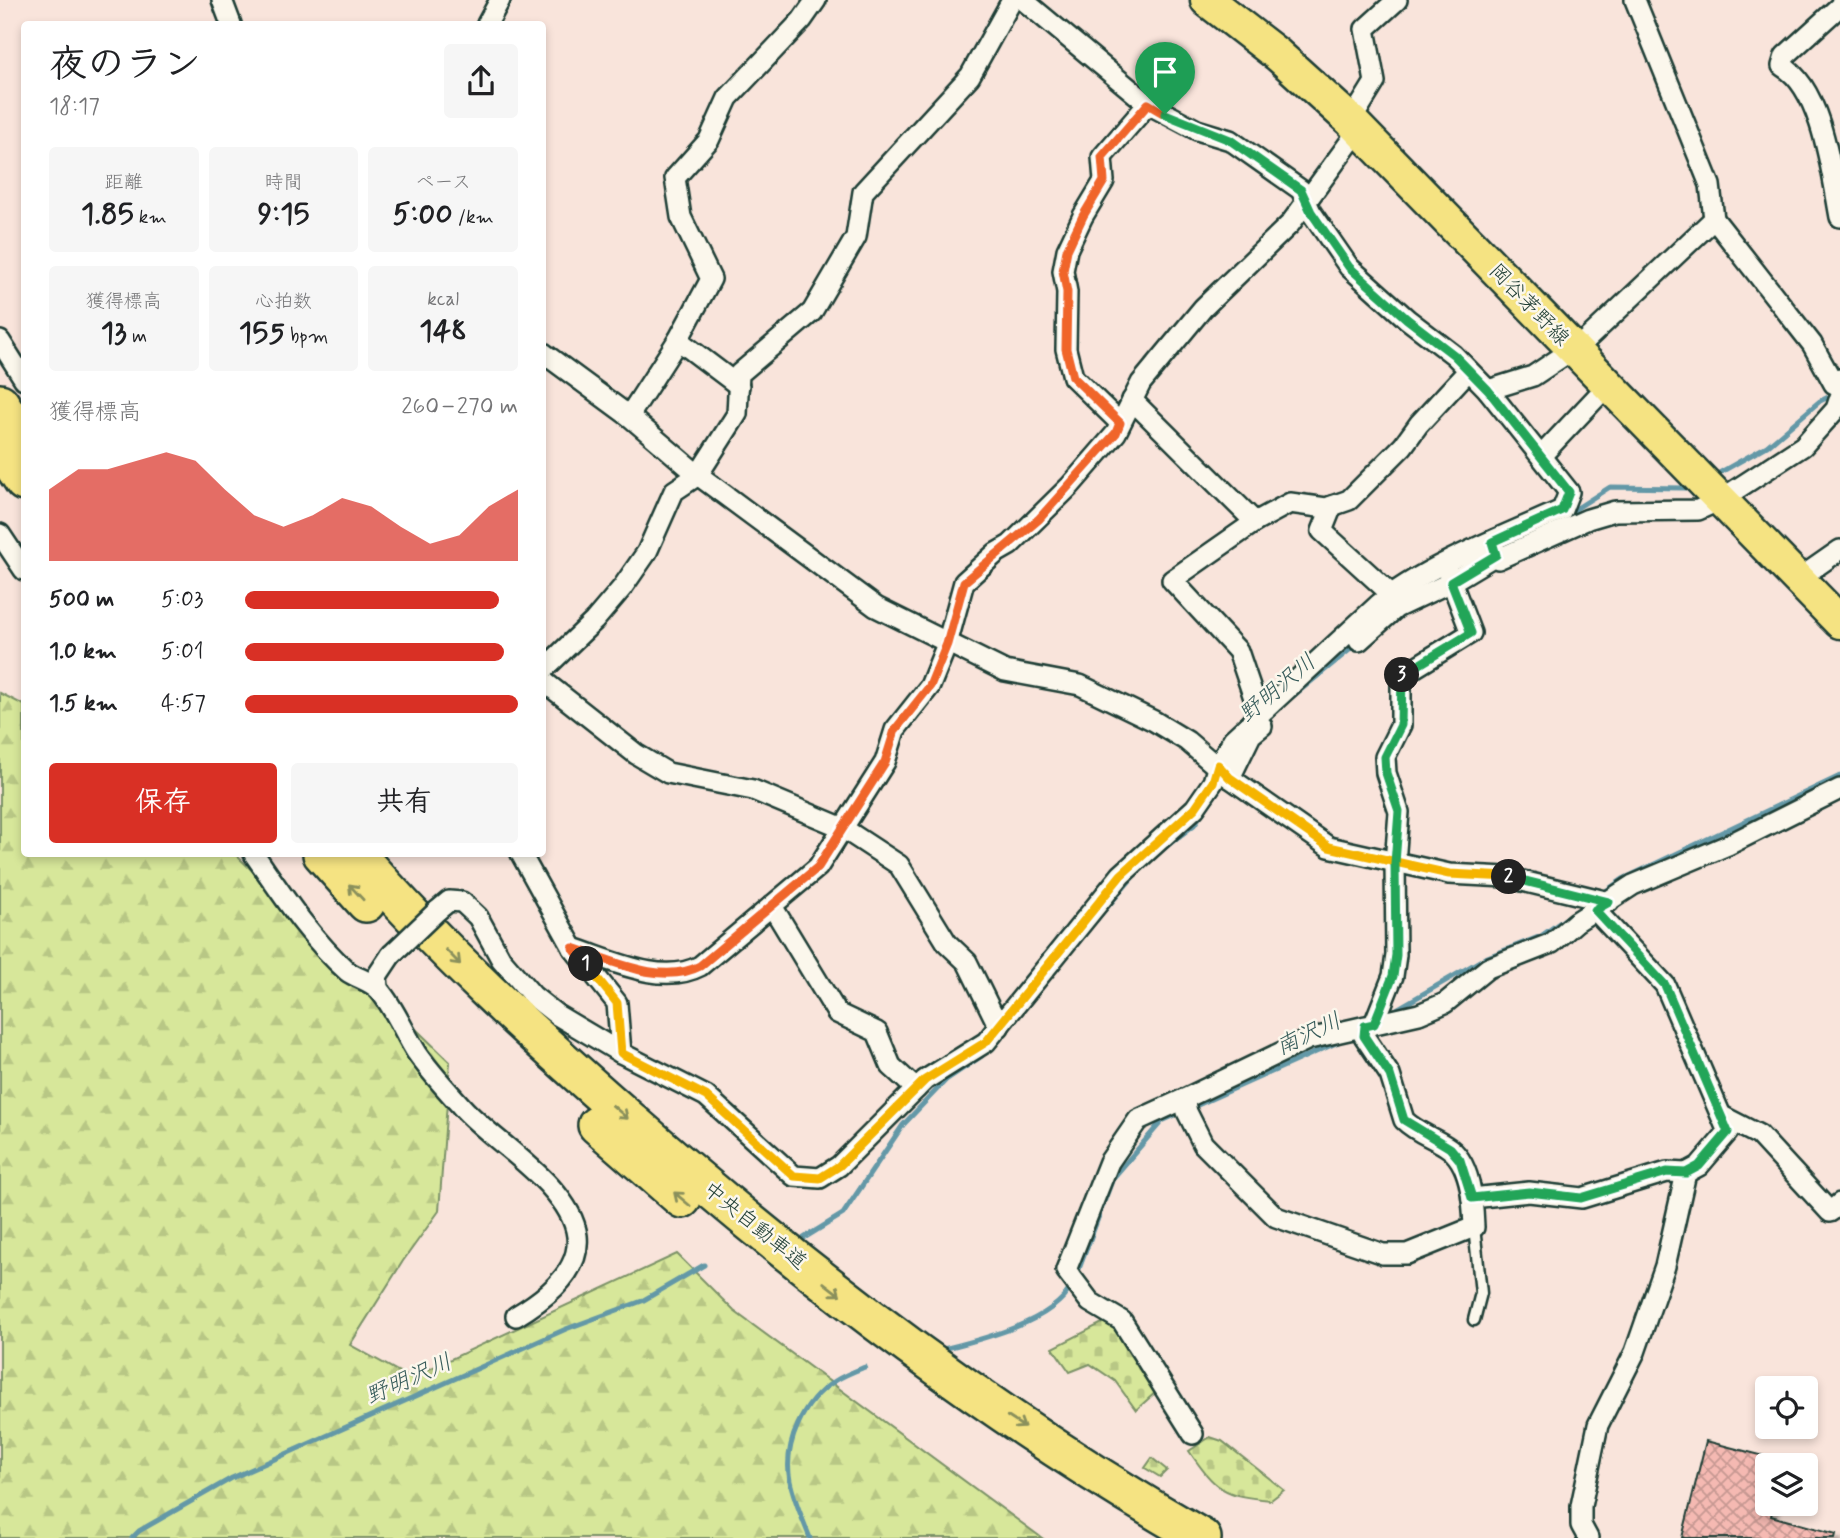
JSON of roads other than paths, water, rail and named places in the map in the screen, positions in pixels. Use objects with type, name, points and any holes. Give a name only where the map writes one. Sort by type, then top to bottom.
[{"type":"highway","points":[[0,403],[21,435]]},
{"type":"highway","points":[[0,446],[21,478]]},
{"type":"highway","name":"中央自動車道","points":[[325,857],[458,996],[640,1164],[744,1251],[922,1386],[1066,1484],[1155,1538]]},
{"type":"highway","name":"中央自動車道","points":[[359,857],[516,1017],[675,1160],[768,1238],[930,1363],[1132,1496],[1202,1538]]},
{"type":"main road","name":"岡谷茅野線","points":[[1207,0],[1278,55],[1351,121],[1840,622]]},
{"type":"street","points":[[222,0],[230,21]]},
{"type":"street","points":[[489,21],[500,0]]},
{"type":"street","points":[[629,416],[678,340],[711,279],[681,217],[674,177],[709,140],[728,98],[802,20],[816,0]]},
{"type":"street","points":[[546,667],[594,621],[622,588],[647,552],[674,491],[698,475],[737,414],[739,374],[812,312],[856,237],[863,192],[970,76],[1012,0]]},
{"type":"street","points":[[516,1317],[569,1272],[577,1254],[577,1234],[565,1208],[550,1188],[463,1108],[418,1054],[378,988],[377,976],[391,955],[449,901],[462,902],[478,917],[501,959],[533,996],[557,1015],[621,1053],[706,1096],[794,1176],[820,1178],[839,1166],[916,1089],[986,1042],[1121,875],[1195,808],[1251,735],[1396,608],[1448,574],[1562,510],[1569,492],[1488,390],[1454,355],[1407,319],[1349,267],[1305,202],[1301,190],[1230,140],[1197,130],[1148,104],[1023,0]]},
{"type":"street","points":[[573,948],[634,968],[686,974],[700,966],[818,867],[841,827],[885,762],[895,730],[930,686],[947,644],[964,582],[1039,519],[1116,433],[1142,383],[1203,308],[1290,224],[1352,139],[1351,121],[1375,82],[1365,29],[1397,0]]},
{"type":"street","points":[[1635,0],[1710,185],[1714,219],[1812,344],[1834,384],[1840,379]]},
{"type":"street","points":[[1840,6],[1785,57],[1782,66],[1791,71],[1810,99],[1828,154],[1840,217]]},
{"type":"street","points":[[1120,423],[1073,377],[1066,349],[1067,292],[1063,271],[1067,250],[1104,181],[1102,157],[1148,104]]},
{"type":"street","points":[[1488,390],[1533,376],[1571,347],[1584,342],[1714,219]]},
{"type":"street","points":[[678,340],[739,386]]},
{"type":"street","points":[[0,341],[21,374]]},
{"type":"street","points":[[546,355],[629,416],[698,475],[847,588],[947,644],[1005,671],[1080,685],[1154,721],[1329,847],[1449,874],[1506,877],[1602,906],[1665,985],[1724,1116],[1728,1132],[1699,1166],[1686,1173],[1667,1172],[1581,1198],[1529,1192],[1472,1198]]},
{"type":"street","points":[[1263,709],[1254,698],[1238,651],[1172,580],[1255,522],[1290,503],[1326,508],[1349,500],[1403,446],[1419,424],[1468,371]]},
{"type":"street","points":[[1542,456],[1608,386]]},
{"type":"street","points":[[1494,549],[1497,559],[1588,519],[1615,511],[1698,510],[1707,486],[1803,446],[1836,409],[1840,397]]},
{"type":"street","points":[[1132,400],[1255,522]]},
{"type":"street","points":[[1332,506],[1322,530],[1391,594]]},
{"type":"street","points":[[0,534],[21,566]]},
{"type":"street","points":[[1797,580],[1840,550]]},
{"type":"street","points":[[1224,771],[1233,739],[1391,594],[1448,574]]},
{"type":"street","points":[[1184,1099],[1186,1112],[1203,1144],[1276,1217],[1383,1254],[1408,1254],[1474,1227],[1472,1198],[1460,1160],[1450,1148],[1404,1120],[1390,1075],[1364,1036],[1393,976],[1396,955],[1395,863],[1399,811],[1386,773],[1385,757],[1401,725],[1401,676],[1471,633],[1448,574]]},
{"type":"street","points":[[546,683],[636,754],[668,773],[752,790],[841,827],[899,865],[947,943],[967,962],[999,1027]]},
{"type":"street","points":[[1193,1434],[1122,1321],[1090,1302],[1066,1270],[1109,1162],[1138,1120],[1309,1039],[1419,1014],[1445,1003],[1488,968],[1552,943],[1633,885],[1728,845],[1840,789]]},
{"type":"street","points":[[256,857],[293,909],[348,972],[378,988]]},
{"type":"street","points":[[523,857],[573,948],[617,1003],[621,1053]]},
{"type":"street","points":[[772,906],[837,1013],[877,1032],[891,1066],[916,1089]]},
{"type":"street","points":[[1724,1116],[1759,1135],[1830,1212],[1840,1203]]},
{"type":"street","points":[[1588,1538],[1581,1525],[1581,1506],[1598,1425],[1635,1352],[1665,1266],[1686,1173]]},
{"type":"lane","points":[[1474,1227],[1481,1293],[1474,1320]]},
{"type":"waterway","name":"野明沢川","points":[[1714,476],[1767,446],[1820,401],[1835,394]]},
{"type":"waterway","name":"野明沢川","points":[[1566,515],[1610,487],[1685,488],[1691,485]]},
{"type":"waterway","name":"野明沢川","points":[[1292,697],[1358,643]]},
{"type":"waterway","name":"南沢川","points":[[1600,895],[1623,879],[1840,776]]},
{"type":"waterway","name":"野明沢川","points":[[1163,849],[1194,825],[1226,779]]},
{"type":"waterway","name":"野明沢川","points":[[1094,923],[1133,877]]},
{"type":"waterway","name":"南沢川","points":[[1390,1013],[1485,958],[1541,936],[1569,916]]},
{"type":"waterway","name":"南沢川","points":[[1191,1108],[1345,1039]]},
{"type":"waterway","name":"野明沢川","points":[[804,1238],[843,1214],[903,1125],[946,1080],[982,1056]]},
{"type":"waterway","name":"南沢川","points":[[1077,1274],[1113,1178],[1162,1121],[1182,1112]]},
{"type":"waterway","name":"野明沢川","points":[[132,1538],[139,1531],[232,1478],[566,1329],[642,1301],[704,1265]]},
{"type":"waterway","name":"南沢川","points":[[943,1349],[995,1335],[1033,1319],[1062,1299],[1071,1286]]},
{"type":"waterway","name":"南沢川","points":[[810,1538],[790,1481],[793,1438],[813,1400],[835,1381],[865,1367]]}]
